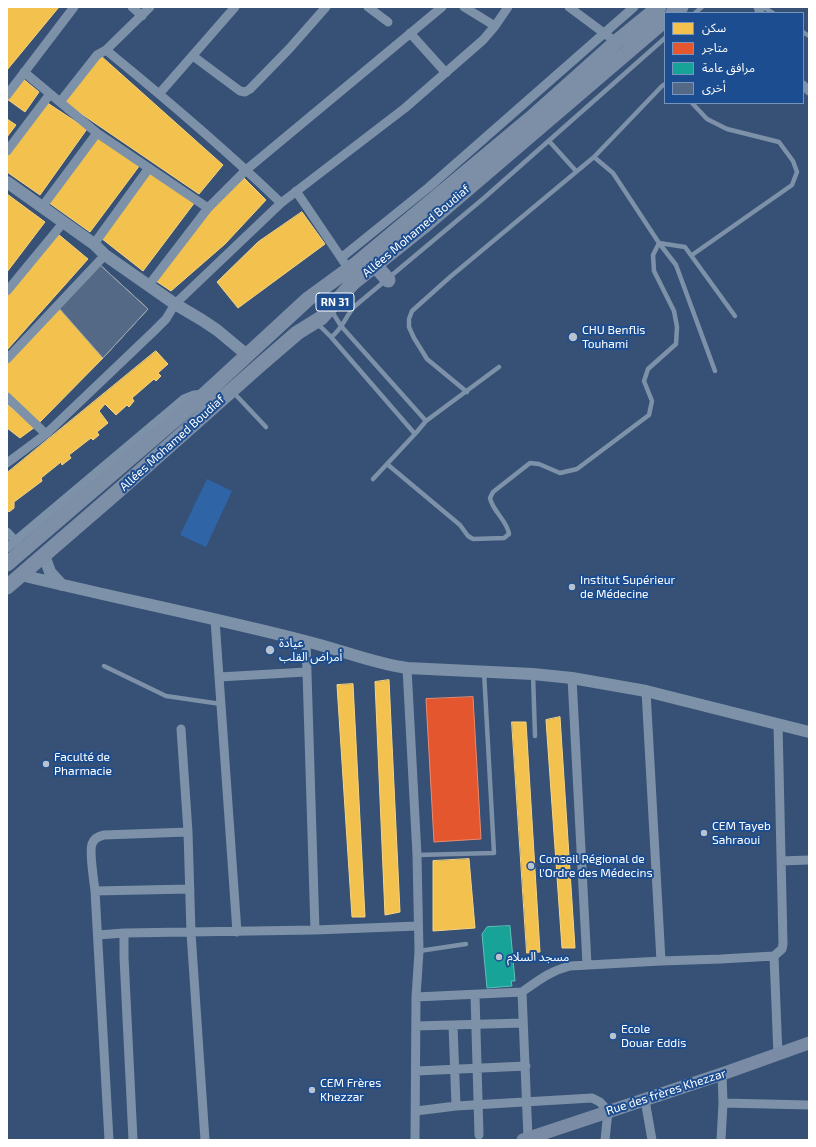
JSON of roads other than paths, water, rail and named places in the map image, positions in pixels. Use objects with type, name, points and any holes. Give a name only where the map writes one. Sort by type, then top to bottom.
[{"type":"main road","name":"Allées Mohamed Boudiaf","points":[[7,564],[19,545],[205,394],[308,299],[318,292],[345,264],[532,118],[594,63],[610,37],[659,7]]},
{"type":"main road","name":"Allées Mohamed Boudiaf","points":[[7,587],[231,390],[297,334],[315,323],[347,288],[423,228],[664,21]]},
{"type":"main road","points":[[375,265],[388,280]]},
{"type":"main road","points":[[318,292],[330,308]]},
{"type":"main road","points":[[299,308],[306,318],[315,323]]},
{"type":"main road","name":"Rue des frères Khezzar","points":[[526,1139],[722,1074],[809,1043]]},
{"type":"street","points":[[7,94],[74,7]]},
{"type":"street","points":[[132,7],[142,16]]},
{"type":"street","points":[[60,102],[97,55],[106,50],[150,7]]},
{"type":"street","points":[[159,94],[234,7]]},
{"type":"street","points":[[193,56],[240,91],[245,92],[250,89],[326,7]]},
{"type":"street","points":[[368,7],[388,22]]},
{"type":"street","points":[[149,285],[208,208],[246,170],[442,7]]},
{"type":"street","points":[[464,7],[495,26]]},
{"type":"street","points":[[7,463],[46,434],[154,331],[166,318],[175,304],[281,203],[404,108],[446,73],[483,40],[508,7]]},
{"type":"street","points":[[569,7],[610,37],[634,7]]},
{"type":"street","points":[[410,33],[446,73]]},
{"type":"street","points":[[106,50],[246,170],[281,203]]},
{"type":"street","points":[[24,72],[97,133],[208,208]]},
{"type":"street","points":[[7,151],[50,94]]},
{"type":"street","points":[[42,207],[97,133]]},
{"type":"street","points":[[94,244],[149,168]]},
{"type":"street","points":[[7,182],[94,244],[105,255],[175,304],[217,330],[247,355]]},
{"type":"street","points":[[296,191],[345,264]]},
{"type":"street","points":[[7,291],[63,223]]},
{"type":"street","points":[[8,359],[105,255]]},
{"type":"street","points":[[7,397],[46,434]]},
{"type":"street","points":[[7,532],[19,545],[7,548]]},
{"type":"street","points":[[44,555],[50,572],[62,585]]},
{"type":"street","points":[[21,575],[306,641],[374,662],[407,668],[484,671],[572,678],[646,690],[809,732]]},
{"type":"street","points":[[215,620],[237,932]]},
{"type":"street","points":[[306,641],[315,930]]},
{"type":"street","points":[[407,668],[417,855],[418,951],[416,997],[415,1140]]},
{"type":"street","points":[[219,677],[306,672]]},
{"type":"street","points":[[572,678],[587,964]]},
{"type":"street","points":[[646,690],[662,961]]},
{"type":"street","points":[[416,997],[522,992],[557,969],[587,964],[774,956],[782,949],[783,944],[778,724]]},
{"type":"street","points":[[181,728],[188,832],[191,933],[206,1140]]},
{"type":"street","points":[[109,1140],[98,935],[91,846],[92,842],[99,836],[188,832]]},
{"type":"street","points":[[781,861],[809,860]]},
{"type":"street","points":[[95,891],[190,889]]},
{"type":"street","points":[[98,935],[124,933],[237,932],[418,926]]},
{"type":"street","points":[[124,933],[133,1140]]},
{"type":"street","points":[[774,956],[778,1055]]},
{"type":"street","points":[[522,992],[526,1066],[526,1139]]},
{"type":"street","points":[[474,995],[479,1135]]},
{"type":"street","points":[[416,1026],[523,1023]]},
{"type":"street","points":[[453,1025],[456,1106]]},
{"type":"street","points":[[416,1071],[526,1066]]},
{"type":"street","points":[[721,1140],[723,1103],[722,1074]]},
{"type":"street","points":[[416,1111],[456,1106],[592,1098],[600,1102],[608,1111],[606,1140]]},
{"type":"street","points":[[645,1100],[652,1140]]},
{"type":"street","points":[[723,1103],[809,1105]]},
{"type":"lane","points":[[331,337],[338,331],[355,306],[388,280],[484,198],[664,39]]},
{"type":"lane","points":[[467,392],[427,359],[409,327],[409,319],[412,311],[450,277],[594,157],[664,85]]},
{"type":"lane","points":[[692,255],[792,185],[797,172],[793,161],[779,142],[727,129],[707,119],[693,104]]},
{"type":"lane","points":[[549,141],[576,171]]},
{"type":"lane","points":[[594,157],[613,172],[658,243],[676,264],[715,372]]},
{"type":"lane","points":[[658,243],[685,247],[735,316]]},
{"type":"lane","points":[[387,464],[460,525],[468,536],[473,539],[499,540],[509,534],[508,528],[491,505],[490,498],[493,492],[530,463],[539,464],[560,473],[577,470],[649,415],[652,400],[644,381],[648,369],[676,344],[677,327],[674,312],[654,271],[653,255],[658,243]]},
{"type":"lane","points":[[330,308],[341,326],[426,421]]},
{"type":"lane","points":[[315,323],[331,337],[415,434]]},
{"type":"lane","points":[[373,479],[426,421],[499,367]]},
{"type":"lane","points":[[231,390],[266,428]]},
{"type":"lane","points":[[104,666],[166,696],[221,704]]},
{"type":"lane","points":[[417,855],[494,853],[484,671]]},
{"type":"lane","points":[[533,674],[535,736]]},
{"type":"lane","points":[[418,951],[466,944]]},
{"type":"place","name":"CHU Benflis Touhami","points":[[573,337]]},
{"type":"place","name":"Institut Supérieur de Médecine","points":[[572,587]]},
{"type":"place","name":"عيادة أمراض القلب","points":[[270,650]]},
{"type":"place","name":"Faculté de Pharmacie","points":[[46,764]]},
{"type":"place","name":"CEM Tayeb Sahraoui","points":[[704,833]]},
{"type":"place","name":"Conseil Régional de l'Ordre des Médecins","points":[[531,866]]},
{"type":"place","name":"مسجد السلام","points":[[499,957]]},
{"type":"place","name":"Ecole Douar Eddis","points":[[613,1036]]},
{"type":"place","name":"CEM Frères Khezzar","points":[[312,1090]]}]
